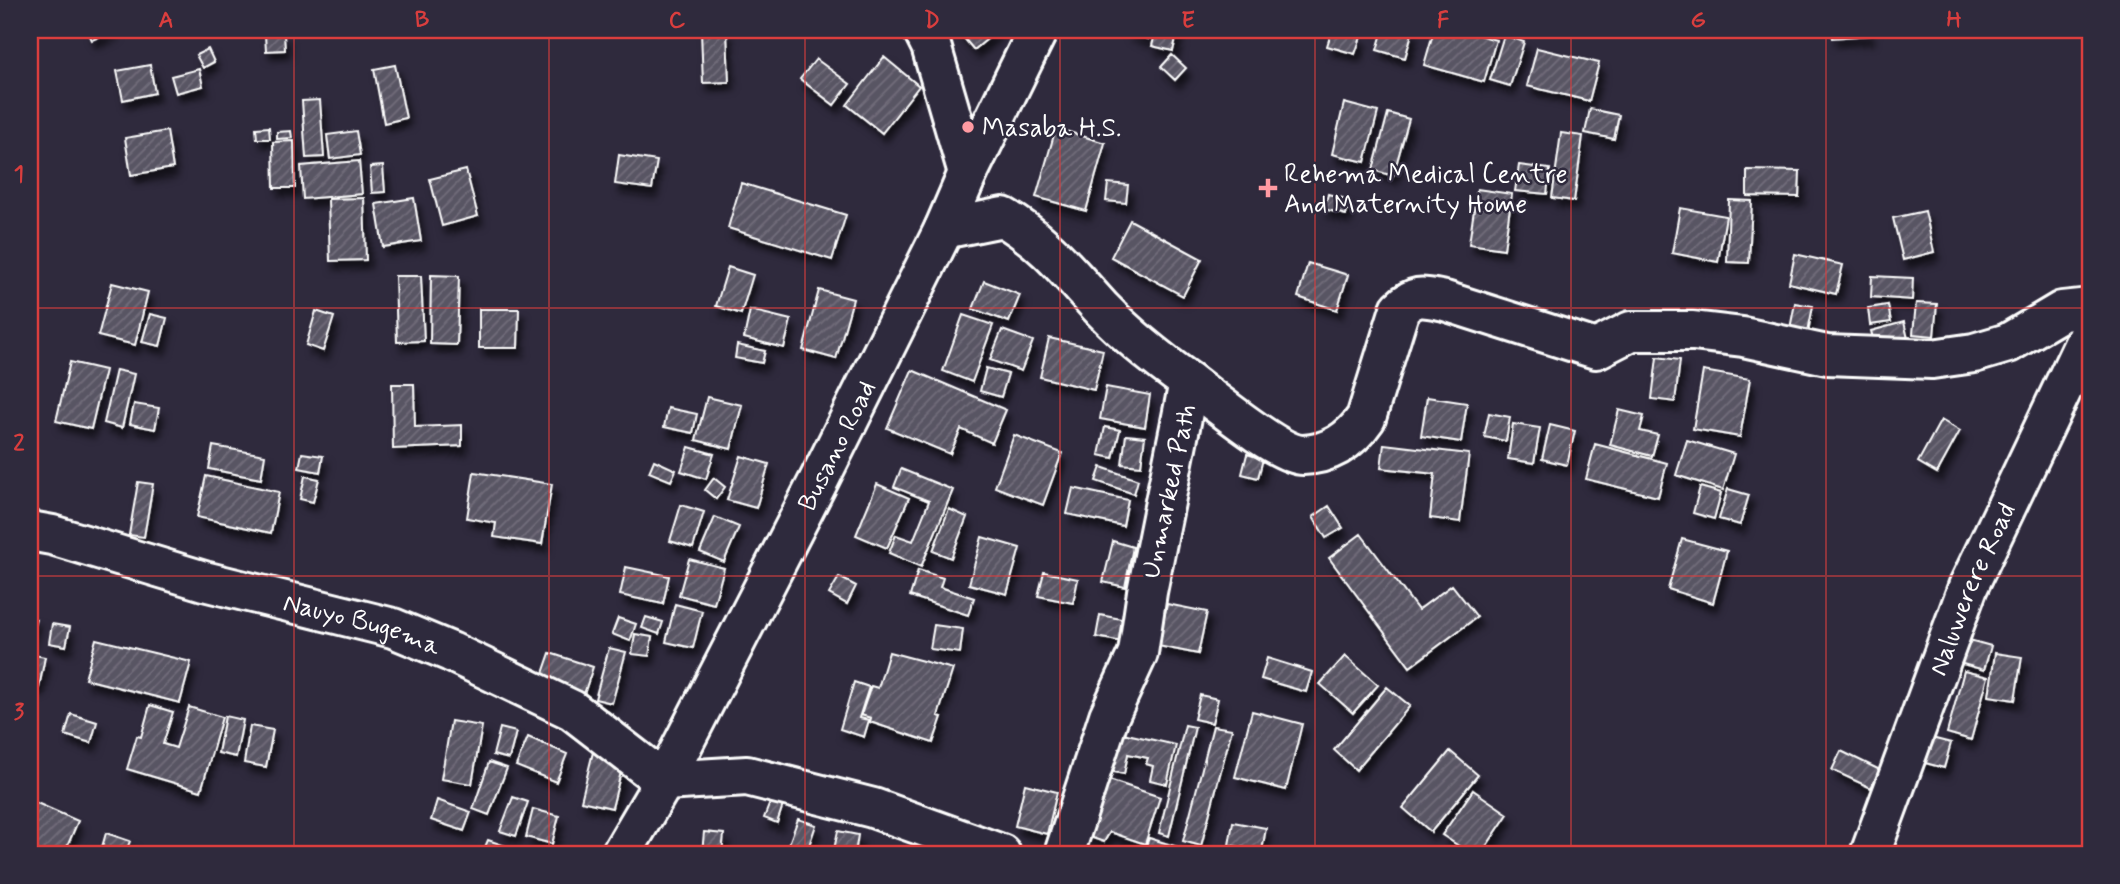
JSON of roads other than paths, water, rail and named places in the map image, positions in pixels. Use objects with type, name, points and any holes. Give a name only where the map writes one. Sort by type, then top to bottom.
[{"type":"street","points":[[923,30],[931,46],[968,173]]},
{"type":"street","name":"Busano Road","points":[[621,854],[664,781],[820,478],[944,229],[968,173],[1038,30]]},
{"type":"street","name":"Unmarked Path","points":[[944,229],[1003,216],[1029,232],[1140,346],[1189,382],[1147,592],[1138,653],[1109,716],[1065,854]]},
{"type":"street","points":[[1189,382],[1274,443],[1301,455],[1333,449],[1356,433],[1366,418],[1400,309],[1410,299],[1423,296],[1596,349],[1631,331],[1693,331],[1743,337],[1827,355],[1932,359],[1974,354],[2008,343],[2062,310],[2090,308]]},
{"type":"street","name":"Naluwerere Road","points":[[1870,854],[1968,587],[2090,331]]},
{"type":"street","name":"Nauyo Bugema","points":[[30,531],[52,535],[204,581],[393,628],[451,652],[572,710],[664,781]]},
{"type":"street","points":[[664,781],[747,776],[873,808],[989,852]]},
{"type":"place","name":"Masaba H.S.","points":[[968,127]]},
{"type":"place","name":"Rehema Medical Centre And Maternity Home","points":[[1268,188]]}]
